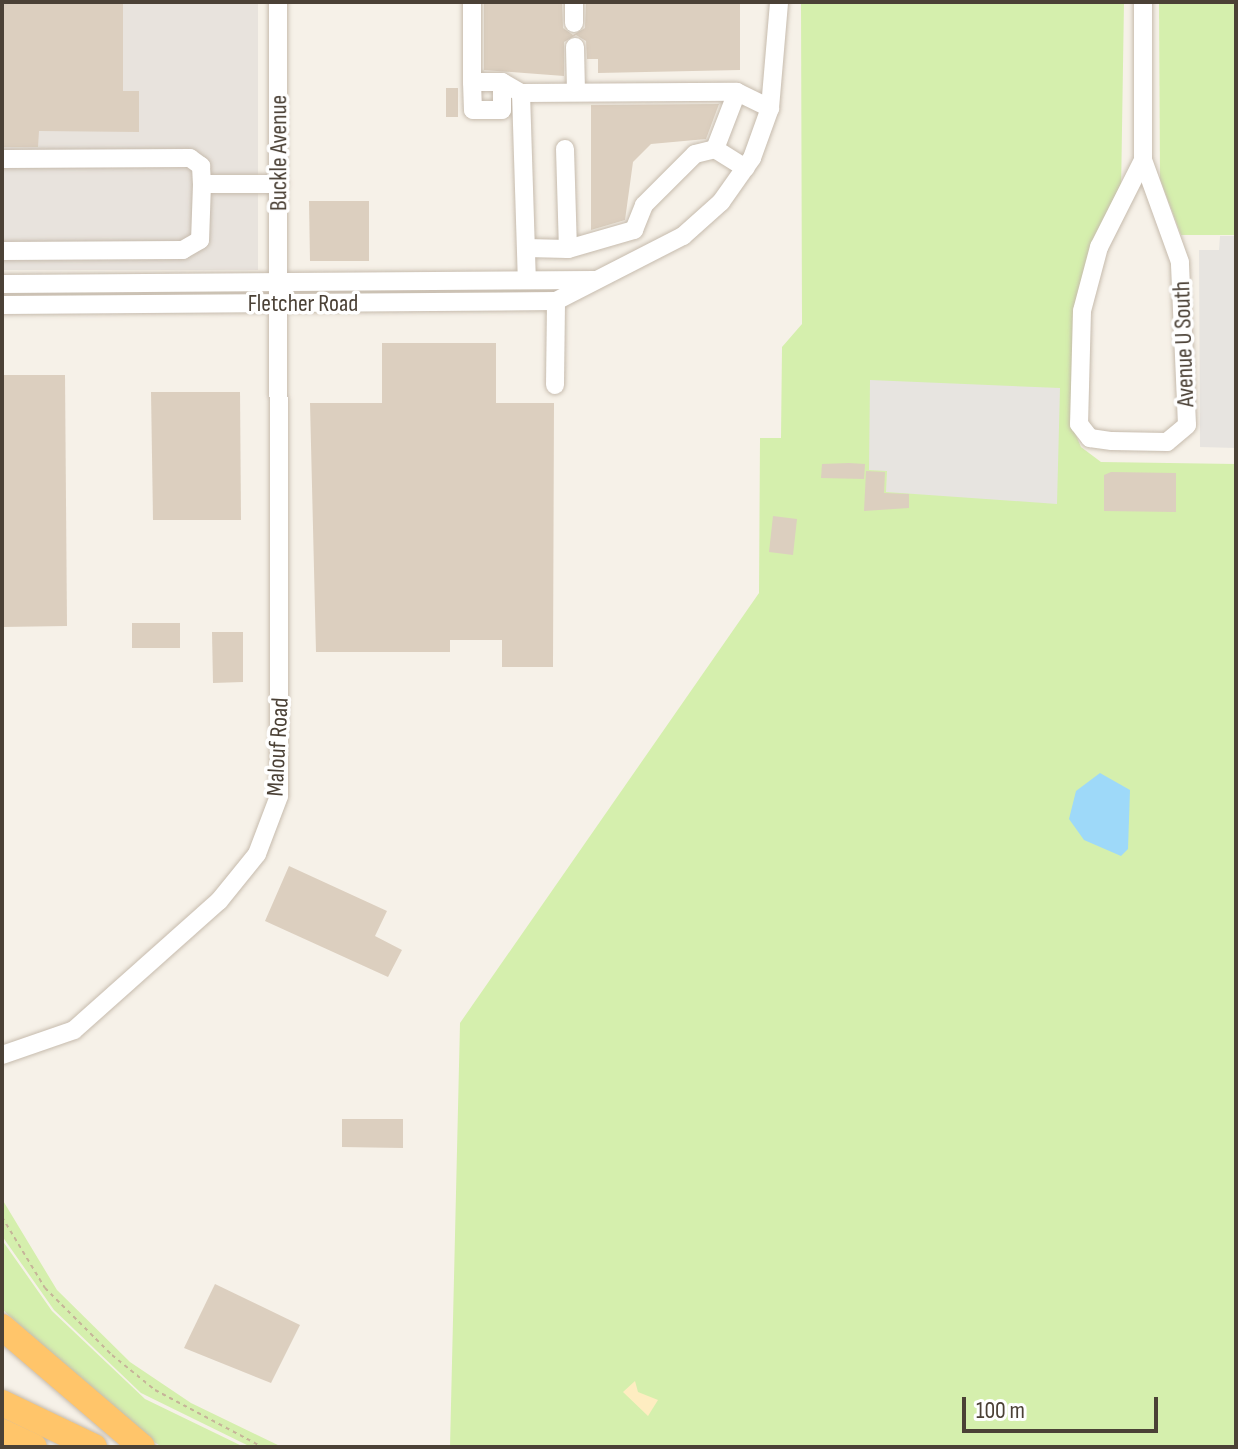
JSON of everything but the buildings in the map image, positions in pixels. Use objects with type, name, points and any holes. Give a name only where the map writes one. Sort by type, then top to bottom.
[{"type":"highway","points":[[2,1327],[142,1447]]},
{"type":"highway","points":[[2,1403],[94,1447]]},
{"type":"highway","points":[[2,1432],[34,1447]]},
{"type":"street","name":"Buckle Avenue","points":[[278,2],[279,295]]},
{"type":"street","points":[[472,2],[473,110],[502,110],[502,82]]},
{"type":"street","points":[[574,2],[574,23]]},
{"type":"street","name":"Fletcher Road","points":[[2,284],[279,295],[556,301],[592,280],[648,257],[721,202],[745,168],[770,108],[779,2]]},
{"type":"street","name":"Avenue U South","points":[[1143,2],[1143,160],[1180,262],[1187,425],[1167,442],[1090,438],[1079,424],[1077,396],[1088,276],[1143,160]]},
{"type":"street","points":[[575,47],[576,91]]},
{"type":"street","points":[[472,82],[502,82],[521,93],[737,92],[770,108]]},
{"type":"street","points":[[715,149],[737,92]]},
{"type":"street","points":[[521,93],[527,280]]},
{"type":"street","points":[[565,149],[575,249],[592,280]]},
{"type":"street","points":[[648,257],[634,230],[644,205],[695,154],[715,149],[745,168]]},
{"type":"street","points":[[2,159],[190,158],[201,166],[202,184],[200,240],[183,250],[2,251]]},
{"type":"street","points":[[202,184],[279,184]]},
{"type":"street","points":[[526,248],[575,249],[634,230]]},
{"type":"street","name":"Fletcher Road","points":[[2,305],[279,295],[527,280],[592,280]]},
{"type":"street","name":"Malouf Road","points":[[2,1055],[57,1039],[97,1013],[219,901],[268,832],[282,763],[279,295]]},
{"type":"street","points":[[555,385],[556,301]]},
{"type":"path","points":[[2,1217],[45,1288],[112,1355],[155,1390],[262,1447]]},
{"type":"shaded area","points":[[2,2],[258,2],[258,270],[2,270]]},
{"type":"shaded area","points":[[1220,236],[1236,236],[1236,448],[1200,447],[1199,250],[1219,250]]},
{"type":"shaded area","points":[[870,380],[1060,388],[1057,504],[886,492],[887,471],[869,470]]},
{"type":"green space","points":[[801,2],[1124,2],[1121,193],[1094,243],[1072,426],[1081,447],[1101,462],[1236,464],[1236,1447],[450,1447],[460,1023],[759,593],[760,438],[781,438],[782,347],[802,324]]},
{"type":"green space","points":[[1159,2],[1236,2],[1236,235],[1181,235],[1160,179]]},
{"type":"green space","points":[[2,1199],[57,1290],[130,1362],[191,1403],[282,1447],[251,1447],[141,1393],[54,1310],[2,1236]]},
{"type":"green space","points":[[2,1240],[52,1311],[145,1399],[244,1447],[162,1447],[138,1432],[2,1309]]},
{"type":"sand","points":[[635,1381],[638,1392],[658,1400],[648,1416],[623,1392]]},
{"type":"water","points":[[1100,773],[1130,790],[1128,849],[1121,856],[1084,840],[1069,819],[1076,791]]}]
